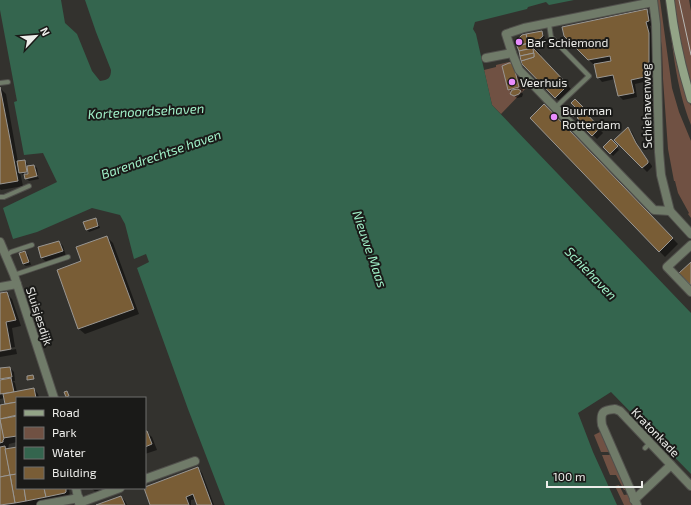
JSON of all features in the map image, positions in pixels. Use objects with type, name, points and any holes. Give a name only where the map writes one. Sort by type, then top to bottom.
[{"type":"main road","points":[[670,0],[682,67],[691,99]]},
{"type":"street","points":[[653,1],[549,24],[524,28],[506,34],[519,70],[654,210],[670,211],[691,234]]},
{"type":"street","name":"Schiehavenweg","points":[[653,1],[656,24],[659,152],[661,175],[670,211]]},
{"type":"street","points":[[486,58],[512,53]]},
{"type":"street","name":"Sluisjesdijk","points":[[0,242],[14,275],[54,397]]},
{"type":"street","points":[[690,247],[667,268],[691,292]]},
{"type":"street","points":[[0,287],[17,284]]},
{"type":"street","name":"Kratonkade","points":[[636,502],[602,425],[600,417],[604,412],[610,409],[615,408],[620,411],[647,445],[671,465],[691,486]]},
{"type":"street","points":[[146,479],[195,461]]},
{"type":"street","points":[[636,502],[671,465]]},
{"type":"street","points":[[76,489],[79,502]]},
{"type":"street","points":[[41,505],[79,502],[117,489]]},
{"type":"lane","points":[[549,24],[551,37],[589,76],[555,108]]},
{"type":"lane","points":[[0,83],[8,82]]},
{"type":"lane","points":[[0,197],[4,197],[29,186]]},
{"type":"lane","points":[[6,256],[11,252],[32,245]]},
{"type":"lane","points":[[14,275],[68,257]]},
{"type":"green space","points":[[655,0],[660,0],[672,88],[679,112],[691,141],[691,218],[678,193],[674,181],[668,149],[662,48]]},
{"type":"green space","points":[[667,0],[687,95],[691,106],[691,125],[678,79]]},
{"type":"green space","points":[[672,0],[689,0],[691,11],[691,90],[685,71]]},
{"type":"green space","points":[[513,61],[518,77],[527,87],[501,114],[492,105],[484,70],[496,67],[496,65]]},
{"type":"green space","points":[[602,431],[611,452],[601,452],[594,435]]},
{"type":"green space","points":[[602,455],[612,455],[627,490],[624,490],[616,475],[610,475]]},
{"type":"green space","points":[[619,485],[624,495],[630,494],[635,505],[624,505],[615,486]]},
{"type":"water","points":[[0,0],[61,0],[65,23],[77,34],[92,71],[100,81],[108,78],[111,70],[85,0],[574,0],[549,5],[546,2],[528,7],[527,9],[475,22],[473,29],[476,34],[492,105],[691,313],[691,474],[611,392],[578,413],[593,452],[617,505],[225,505],[188,409],[137,268],[149,262],[146,254],[134,259],[125,224],[120,215],[92,208],[37,232],[13,239],[3,208],[57,182],[43,153],[24,155],[14,102],[17,101],[0,10]]},
{"type":"building","points":[[647,9],[649,21],[646,22],[649,33],[649,76],[631,80],[634,93],[618,96],[613,75],[597,78],[594,64],[611,61],[610,56],[588,60],[564,36],[562,27]]},
{"type":"building","points":[[542,31],[543,36],[532,46],[531,43],[528,43],[526,34]]},
{"type":"building","points":[[526,34],[528,43],[517,46],[519,38]]},
{"type":"building","points":[[531,43],[533,48],[519,51],[517,46]]},
{"type":"building","points":[[533,48],[534,53],[520,56],[519,51]]},
{"type":"building","points":[[533,48],[568,85],[555,98],[522,64],[521,61],[534,57]]},
{"type":"building","points":[[534,53],[534,57],[521,61],[520,56]]},
{"type":"building","name":"Veerhuis","points":[[513,63],[519,87],[508,90],[502,66]]},
{"type":"building","points":[[0,87],[18,181],[0,184]]},
{"type":"building","name":"Veerhuis","points":[[518,89],[521,91],[519,94],[514,96],[510,94],[512,90]]},
{"type":"building","points":[[575,99],[583,107],[579,111],[571,103]]},
{"type":"building","points":[[544,104],[673,238],[659,252],[530,118]]},
{"type":"building","points":[[567,107],[575,115],[573,117],[565,109]]},
{"type":"building","points":[[586,113],[600,128],[592,136],[577,121],[579,119],[577,118],[581,114],[583,116]]},
{"type":"building","points":[[628,127],[636,143],[648,161],[648,163],[642,168],[614,140]]},
{"type":"building","points":[[611,139],[618,146],[610,154],[603,147]]},
{"type":"building","points":[[25,160],[27,172],[19,173],[17,161]]},
{"type":"building","points":[[34,165],[37,176],[25,179],[24,174],[28,174],[27,166]]},
{"type":"building","points":[[96,218],[98,226],[86,230],[83,222]]},
{"type":"building","points":[[107,236],[134,309],[78,329],[57,270],[81,261],[76,247]]},
{"type":"building","points":[[59,241],[63,251],[41,258],[38,247]]},
{"type":"building","points":[[25,251],[29,262],[23,264],[19,253]]},
{"type":"building","points":[[691,262],[691,285],[679,273]]},
{"type":"building","points":[[7,292],[16,320],[6,322],[11,349],[0,351],[0,293]]},
{"type":"building","points":[[10,367],[12,377],[0,379],[0,368]]},
{"type":"building","points":[[33,375],[34,379],[27,380],[27,376]]},
{"type":"building","points":[[11,378],[14,392],[0,394],[0,380]]},
{"type":"building","points":[[34,388],[36,397],[16,397],[16,402],[5,404],[3,394]]},
{"type":"building","points":[[67,391],[69,396],[66,397],[64,392]]},
{"type":"building","points":[[16,402],[16,415],[0,419],[0,405]]},
{"type":"building","points":[[16,416],[16,436],[3,438],[0,419]]},
{"type":"building","points":[[0,420],[4,439],[3,442],[0,443]]},
{"type":"building","points":[[146,431],[147,431],[152,444],[146,447]]},
{"type":"building","points":[[5,446],[10,475],[0,477],[0,447]]},
{"type":"building","points":[[16,447],[16,474],[10,475],[5,449]]},
{"type":"building","points":[[198,467],[212,505],[197,505],[193,494],[186,497],[189,505],[150,505],[144,489],[146,489],[146,487]]},
{"type":"building","points":[[16,474],[16,489],[24,489],[26,501],[15,503],[10,475]]},
{"type":"building","points":[[10,475],[15,503],[0,505],[0,477]]},
{"type":"building","points":[[24,489],[44,489],[46,497],[26,501]]},
{"type":"building","points":[[44,489],[66,489],[65,493],[46,497]]},
{"type":"building","points":[[121,496],[125,505],[96,505]]},
{"type":"tram line","points":[[679,0],[691,55]]},
{"type":"place","name":"Bar Schiemond","points":[[519,42]]},
{"type":"place","name":"Veerhuis","points":[[512,82]]},
{"type":"place","name":"Buurman Rotterdam","points":[[554,117]]},
{"type":"water label","name":"Kortenoordsehaven","points":[[146,111]]},
{"type":"water label","name":"Barendrechtse haven","points":[[161,154]]},
{"type":"water label","name":"Nieuwe Maas","points":[[370,249]]},
{"type":"water label","name":"Schiehaven","points":[[591,273]]}]
